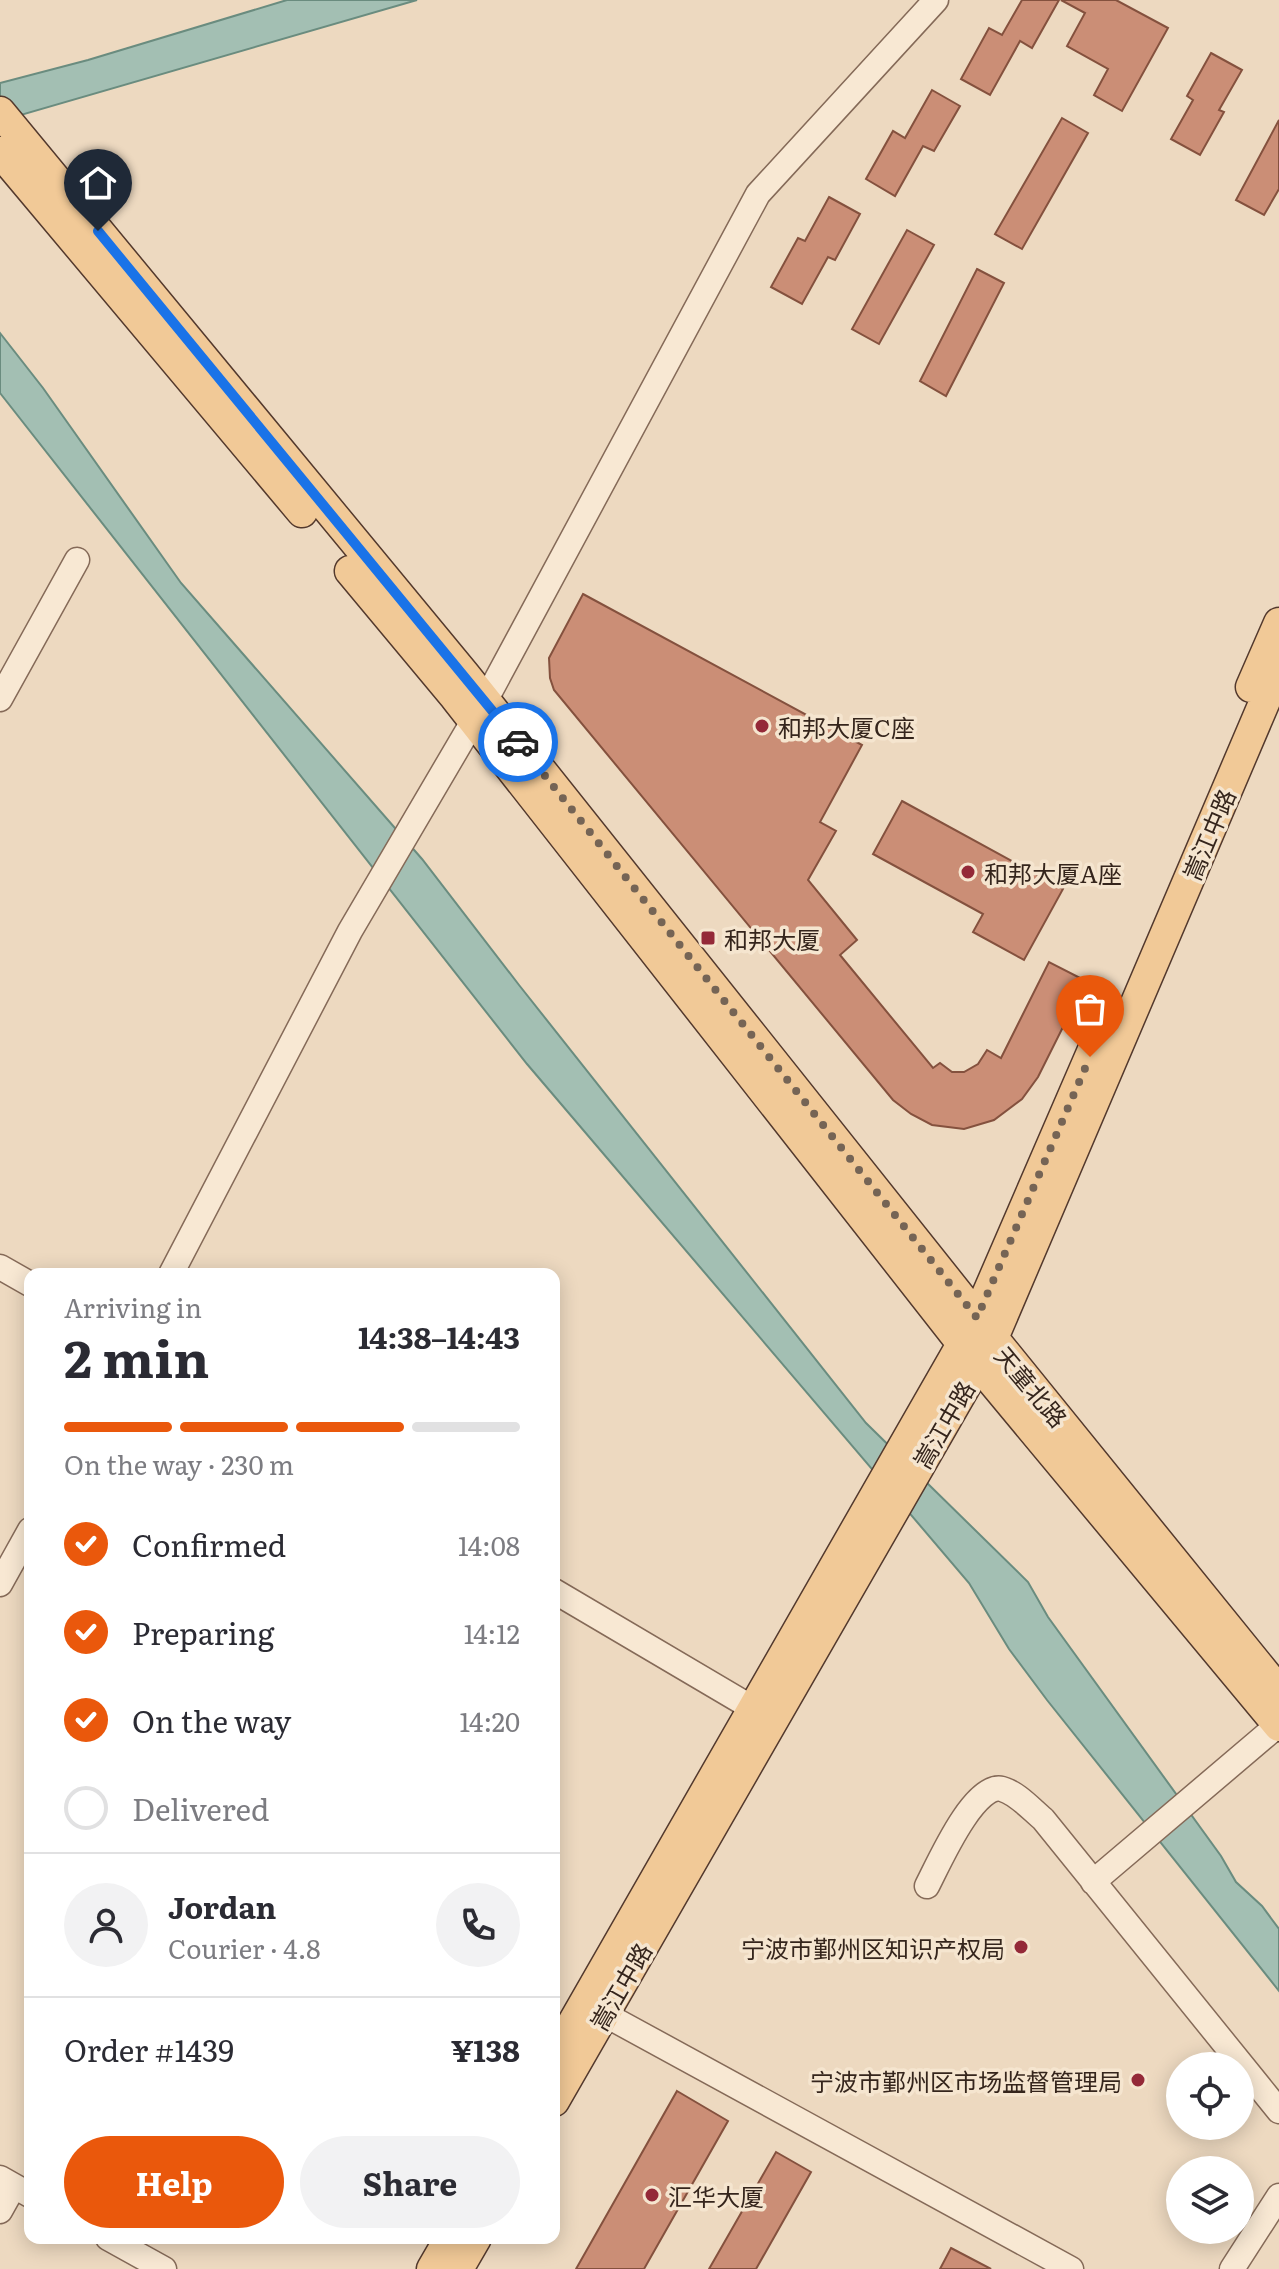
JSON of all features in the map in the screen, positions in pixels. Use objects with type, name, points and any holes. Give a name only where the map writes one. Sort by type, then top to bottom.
[{"type":"main road","name":"天童北路","points":[[0,112],[977,1341],[1279,1691]]},
{"type":"main road","name":"天童北路","points":[[0,152],[307,502]]},
{"type":"main road","name":"嵩江中路","points":[[560,2046],[762,1714],[977,1341],[1279,623]]},
{"type":"main road","name":"嵩江中路","points":[[560,2091],[604,2014],[762,1714],[864,1562],[933,1442],[1279,668]]},
{"type":"main road","points":[[977,1341],[1279,1726]]},
{"type":"main road","points":[[432,2269],[447,2244]]},
{"type":"main road","points":[[458,2269],[473,2244]]},
{"type":"street","points":[[174,1268],[471,706],[758,194],[936,0]]},
{"type":"street","points":[[0,699],[77,560]]},
{"type":"street","points":[[0,1267],[24,1281]]},
{"type":"street","points":[[0,1584],[24,1541]]},
{"type":"street","points":[[560,1595],[762,1714]]},
{"type":"street","points":[[1093,1882],[1279,1726]]},
{"type":"street","points":[[927,1886],[973,1803],[987,1791],[1001,1788],[1023,1802],[1043,1819],[1279,2111]]},
{"type":"street","points":[[604,2014],[1071,2269]]},
{"type":"street","points":[[0,2211],[15,2186]]},
{"type":"street","points":[[1232,2269],[1279,2196]]},
{"type":"street","points":[[119,2244],[164,2269]]},
{"type":"shaded area","points":[[287,0],[417,0],[0,121],[0,83]]},
{"type":"shaded area","points":[[0,333],[43,388],[181,583],[422,859],[866,1423],[1028,1582],[1048,1617],[1221,1856],[1236,1882],[1262,1906],[1279,1929],[1279,1991],[1047,1700],[1009,1649],[969,1583],[527,1064],[0,393]]},
{"type":"building","points":[[1022,0],[1059,0],[1032,48],[1020,41],[990,95],[961,79],[989,28],[1002,35]]},
{"type":"building","points":[[1061,0],[1116,0],[1168,28],[1122,111],[1094,95],[1108,69],[1067,46],[1085,13]]},
{"type":"building","points":[[1211,53],[1242,70],[1219,110],[1224,112],[1200,155],[1171,139],[1193,100],[1187,96]]},
{"type":"building","points":[[932,90],[960,106],[934,151],[923,146],[895,196],[866,179],[893,131],[905,138]]},
{"type":"building","points":[[1062,118],[1088,133],[1022,249],[995,234]]},
{"type":"building","points":[[1279,120],[1279,189],[1264,215],[1236,200]]},
{"type":"building","points":[[829,197],[860,214],[835,260],[828,257],[802,304],[771,287],[798,238],[805,241]]},
{"type":"building","points":[[907,230],[934,245],[879,344],[852,329]]},
{"type":"building","points":[[977,269],[1004,283],[946,396],[920,381]]},
{"type":"building","points":[[583,594],[862,745],[820,822],[836,831],[808,880],[857,940],[840,955],[933,1068],[940,1063],[952,1072],[964,1072],[978,1064],[987,1050],[1001,1058],[1049,962],[1086,981],[1038,1077],[1022,1099],[994,1120],[964,1129],[932,1125],[893,1100],[554,690],[549,658]]},
{"type":"building","name":"和邦大厦A座","points":[[902,801],[1063,889],[1024,960],[973,932],[983,914],[873,854]]},
{"type":"building","name":"汇华大厦","points":[[677,2091],[728,2121],[644,2269],[576,2269]]},
{"type":"building","points":[[776,2152],[811,2172],[756,2269],[709,2269]]},
{"type":"building","points":[[951,2248],[991,2269],[940,2269]]},
{"type":"way so far","points":[[518,742],[977,1318],[1090,1057]]},
{"type":"place","name":"和邦大厦C座","points":[[762,726]]},
{"type":"place","name":"和邦大厦A座","points":[[968,872]]},
{"type":"place","name":"和邦大厦","points":[[708,938]]},
{"type":"place","name":"宁波市鄞州区知识产权局","points":[[1021,1947]]},
{"type":"place","name":"宁波市鄞州区市场监督管理局","points":[[1138,2080]]},
{"type":"place","name":"汇华大厦","points":[[652,2195]]},
{"type":"route","points":[[98,231],[518,742]]}]
